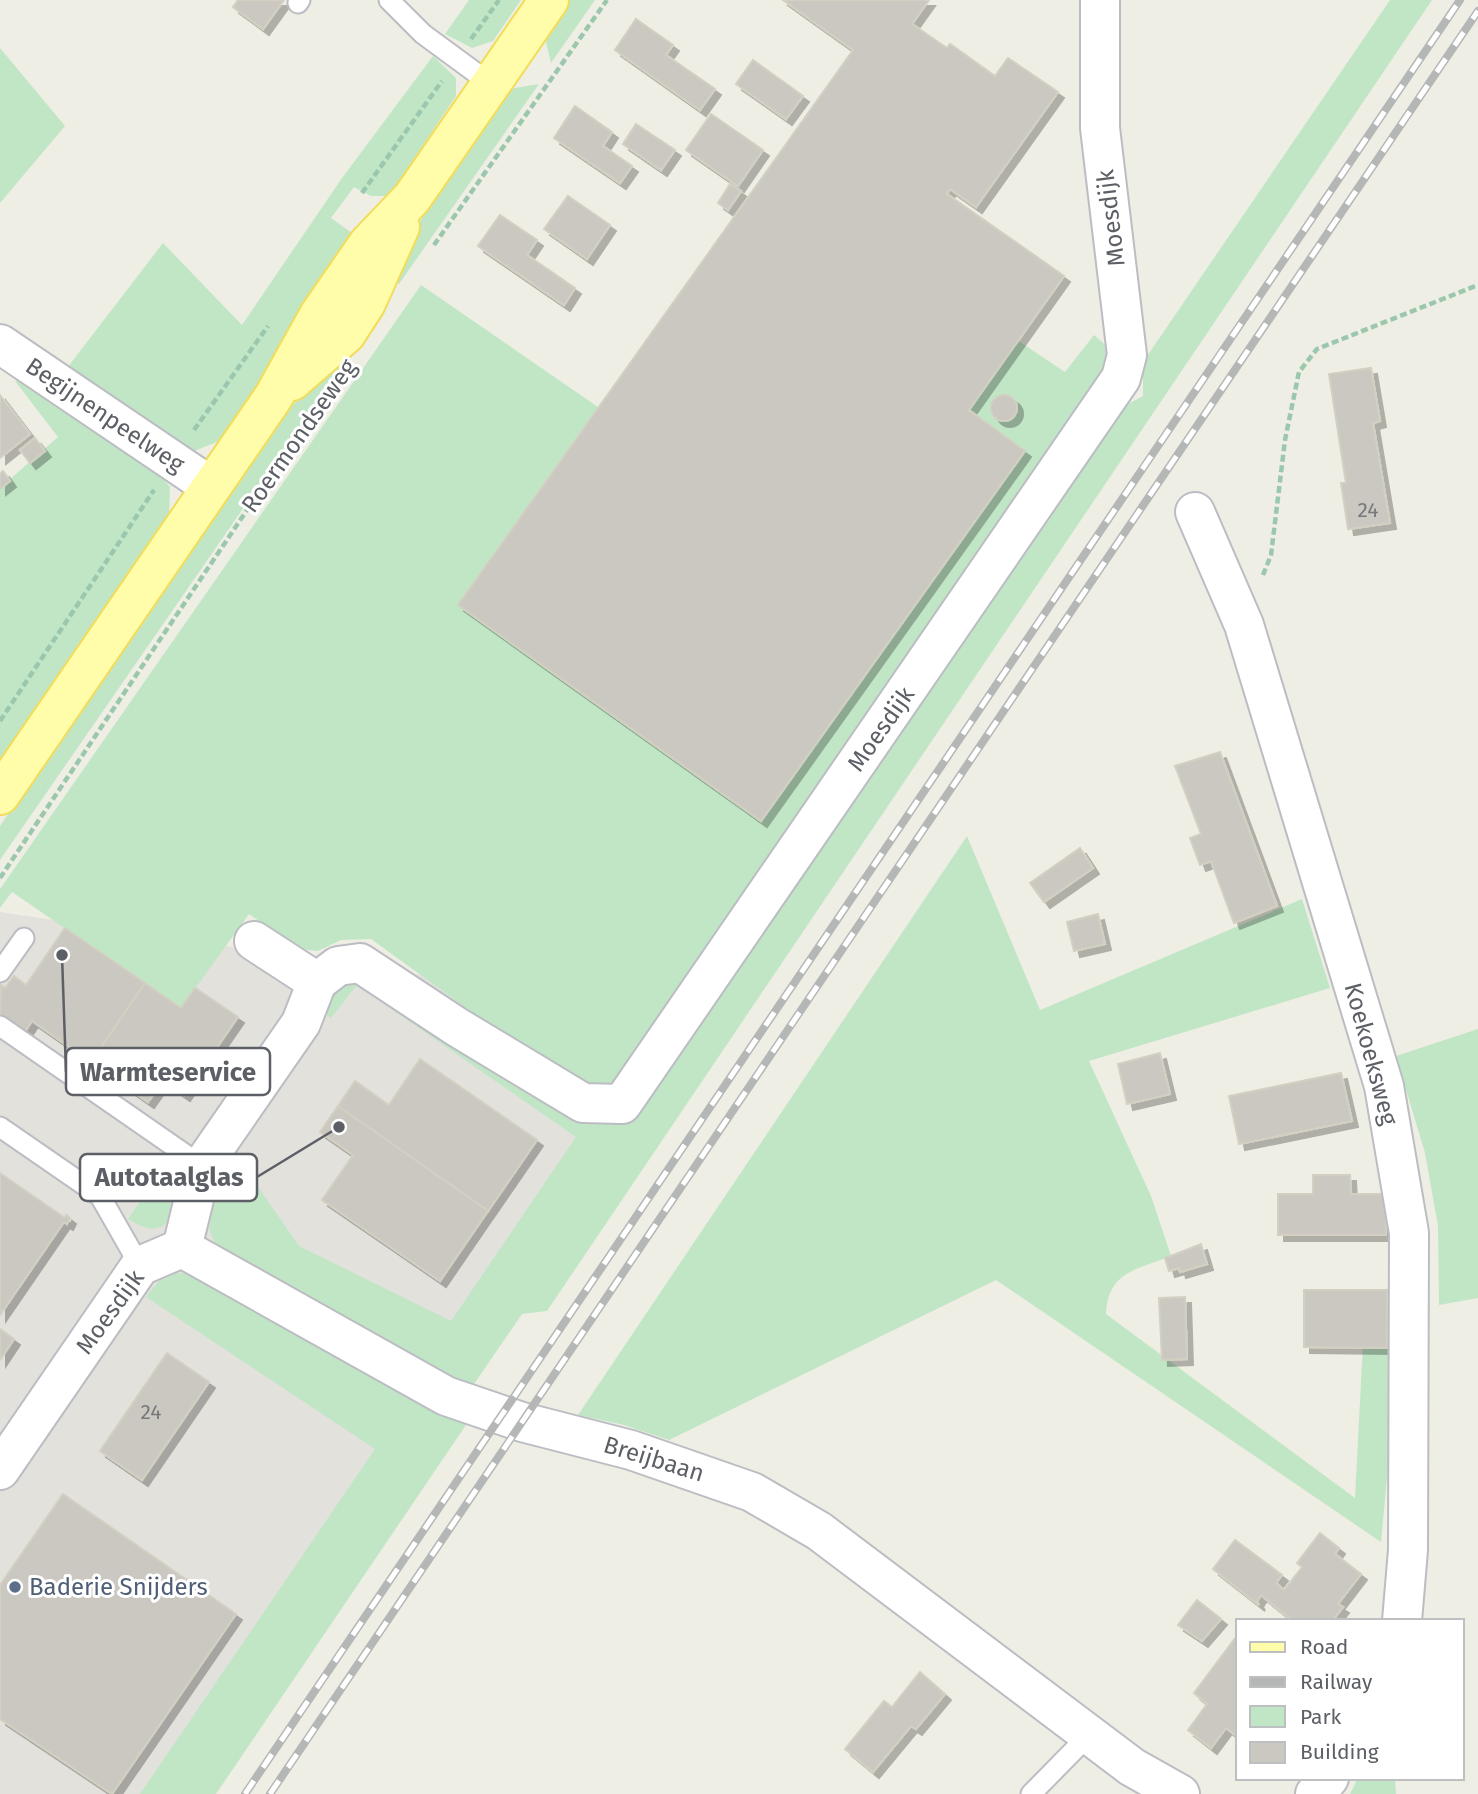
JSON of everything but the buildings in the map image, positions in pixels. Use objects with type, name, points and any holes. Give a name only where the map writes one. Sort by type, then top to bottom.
[{"type":"main road","name":"Roermondseweg","points":[[0,795],[274,396],[333,295],[368,244],[412,198],[549,0]]},
{"type":"street","name":"Moesdijk","points":[[317,982],[338,966],[360,963],[457,1027],[583,1103],[622,1104],[1121,378],[1127,355],[1100,128],[1100,0]]},
{"type":"street","name":"Begijnenpeelweg","points":[[4,351],[211,486]]},
{"type":"street","points":[[1127,355],[1135,395]]},
{"type":"street","name":"Koekoeksweg","points":[[1195,512],[1244,625],[1384,1086],[1409,1233],[1408,1550],[1402,1619]]},
{"type":"street","points":[[182,1248],[202,1166],[301,1023],[317,982],[254,941]]},
{"type":"street","name":"Moesdijk","points":[[0,1470],[140,1266],[182,1248]]},
{"type":"street","name":"Breijbaan","points":[[182,1248],[446,1396],[522,1422],[631,1450],[752,1492],[819,1531],[1132,1767],[1180,1794]]},
{"type":"street","points":[[1315,1794],[1327,1780]]},
{"type":"lane","points":[[389,0],[423,34],[491,84]]},
{"type":"lane","points":[[0,972],[24,938]]},
{"type":"lane","points":[[0,1026],[202,1166]]},
{"type":"lane","points":[[0,1127],[100,1196],[140,1266]]},
{"type":"lane","points":[[1031,1794],[1089,1735]]},
{"type":"path","points":[[376,174],[499,0]]},
{"type":"path","points":[[426,256],[607,0]]},
{"type":"path","points":[[1244,625],[1271,555],[1285,440],[1299,372],[1317,349],[1478,285]]},
{"type":"path","name":"Roermondseweg","points":[[0,878],[247,510],[325,400]]},
{"type":"shaded area","points":[[0,912],[700,1017],[165,1794],[0,1794]]},
{"type":"green space","points":[[469,0],[521,0],[493,41],[472,48],[445,34]]},
{"type":"green space","points":[[570,0],[595,0],[551,63],[545,38]]},
{"type":"green space","points":[[1390,0],[1432,0],[547,1311],[522,1314],[470,1390],[231,1257],[218,1246],[210,1232],[210,1208],[223,1172],[234,1152],[299,1246],[451,1321],[576,1137],[357,985],[331,1018],[319,1010],[327,986],[364,977],[561,1114],[587,1120],[1107,415],[1143,396],[1143,362]]},
{"type":"green space","points":[[0,48],[65,126],[0,203]]},
{"type":"green space","points":[[433,56],[456,78],[456,96],[389,196],[371,196],[354,187],[331,218],[352,233],[353,252],[219,441],[192,452],[67,368],[163,243],[242,325],[342,178]]},
{"type":"green space","points":[[539,84],[399,284],[393,279],[408,239],[509,89]]},
{"type":"green space","points":[[421,285],[598,407],[458,605],[761,821],[1025,451],[969,410],[1017,340],[1065,372],[1094,335],[1109,348],[1112,360],[628,1073],[600,1088],[575,1087],[371,939],[341,940],[318,951],[299,949],[249,914],[181,1008],[12,892],[0,908],[0,889]]},
{"type":"green space","points":[[337,360],[343,364],[0,860],[0,826],[286,412]]},
{"type":"green space","points":[[15,381],[28,381],[153,467],[170,487],[169,518],[0,762],[0,488],[58,437]]},
{"type":"green space","points":[[967,836],[1040,1010],[1302,899],[1330,988],[1089,1061],[1151,1196],[1171,1256],[1136,1269],[1118,1280],[1108,1300],[1106,1314],[1355,1498],[1363,1343],[1394,1346],[1393,1415],[1381,1542],[996,1280],[669,1440],[624,1425],[578,1415]]},
{"type":"green space","points":[[1478,1029],[1478,1298],[1439,1305],[1438,1226],[1425,1153],[1396,1056]]},
{"type":"green space","points":[[166,1164],[182,1182],[175,1206],[166,1223],[152,1229],[128,1219]]},
{"type":"green space","points":[[177,1273],[195,1274],[468,1422],[216,1794],[140,1794],[375,1449],[146,1297],[158,1282]]},
{"type":"green space","points":[[1357,1780],[1395,1780],[1396,1794],[1350,1794]]},
{"type":"railway","points":[[245,1794],[1460,0]]},
{"type":"railway","points":[[270,1794],[1478,11]]},
{"type":"place","name":"Warmteservice","points":[[62,955]]},
{"type":"place","name":"Autotaalglas","points":[[339,1127]]},
{"type":"place","name":"Baderie Snijders","points":[[15,1587]]}]
